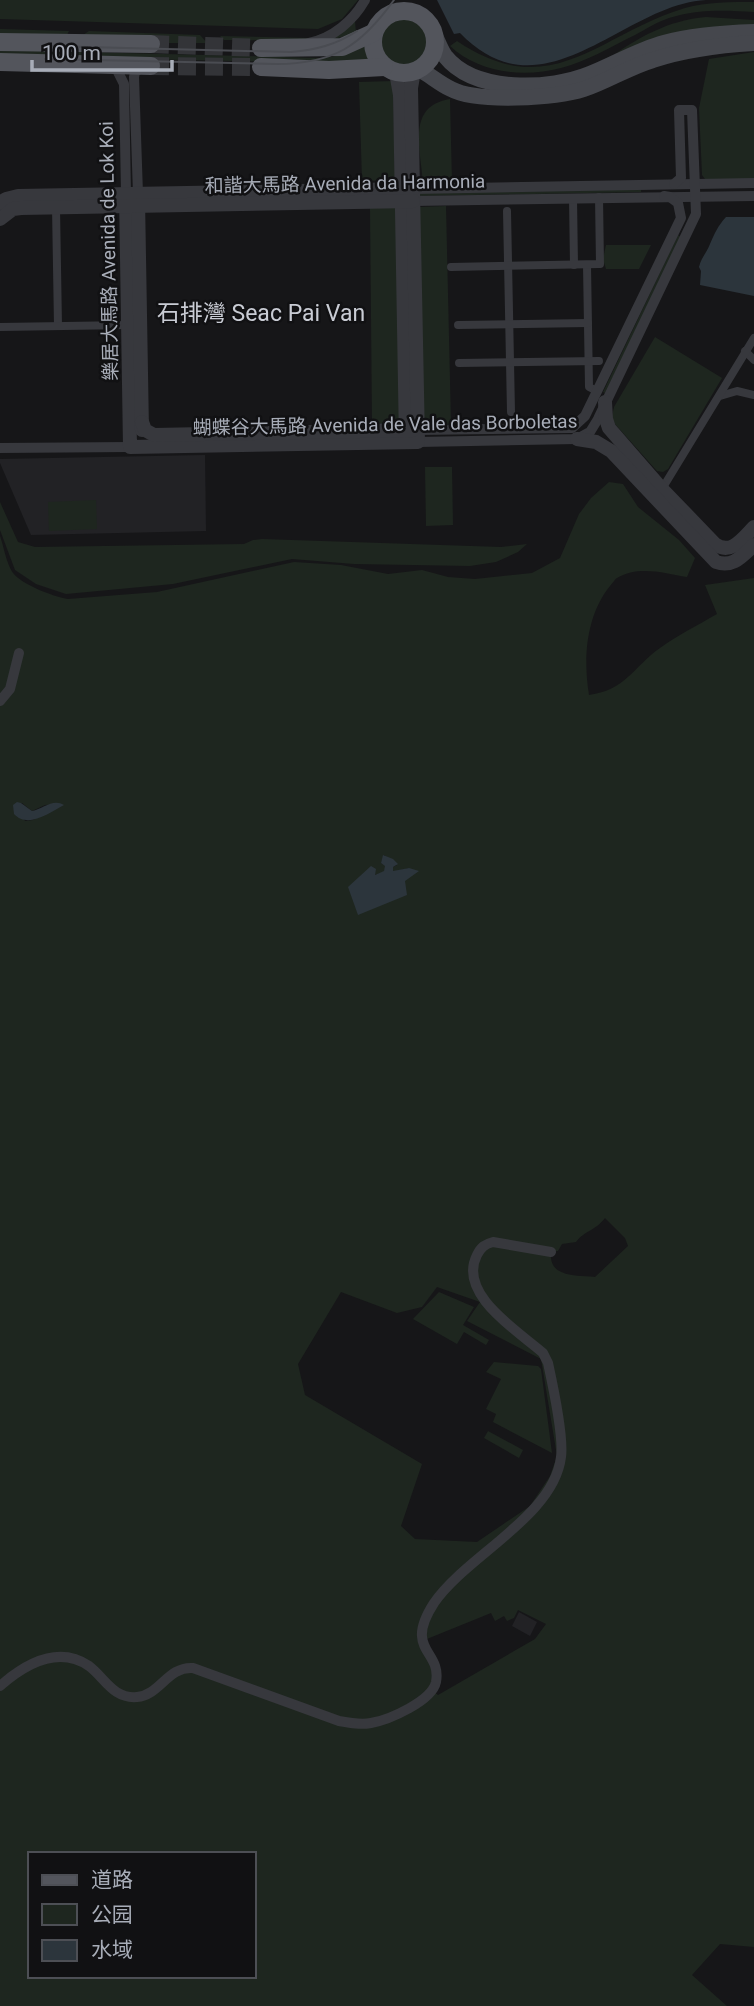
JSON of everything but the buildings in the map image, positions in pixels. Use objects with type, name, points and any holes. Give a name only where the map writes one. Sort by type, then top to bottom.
[{"type":"main road","points":[[418,0],[445,55],[461,69],[479,78],[521,86],[548,85],[576,79],[636,53],[684,38],[754,32]]},
{"type":"main road","points":[[388,69],[375,56],[373,33],[389,8],[420,15],[430,26],[434,49],[431,57],[417,70]]},
{"type":"main road","points":[[261,48],[342,47],[373,33]]},
{"type":"main road","points":[[0,42],[151,44]]},
{"type":"main road","points":[[261,67],[417,70],[453,91],[521,98],[561,95],[586,89],[652,60],[681,52],[754,43]]},
{"type":"main road","points":[[0,62],[148,66]]},
{"type":"street","points":[[286,48],[315,42],[334,33],[354,15],[365,0]]},
{"type":"street","name":"樂居大馬路 Avenida de Lok Koi","points":[[105,65],[117,70],[124,84],[142,422],[136,447]]},
{"type":"street","name":"樂居大馬路 Avenida de Lok Koi","points":[[136,447],[128,325],[134,77],[135,72],[148,66]]},
{"type":"street","points":[[388,69],[397,78],[400,95],[407,195],[412,436]]},
{"type":"street","points":[[407,195],[411,88],[417,70]]},
{"type":"street","points":[[674,184],[681,178],[679,110],[692,110],[696,214]]},
{"type":"street","name":"和諧大馬路 Avenida da Harmonia","points":[[407,195],[573,198],[664,196],[754,183]]},
{"type":"street","name":"和諧大馬路 Avenida da Harmonia","points":[[0,204],[6,199],[18,196],[132,200],[407,195],[674,184],[718,195],[754,196]]},
{"type":"street","points":[[601,397],[696,214],[706,202],[718,195]]},
{"type":"street","points":[[577,439],[593,429],[601,397],[681,218],[678,203],[664,196]]},
{"type":"street","points":[[451,267],[600,264],[598,197]]},
{"type":"street","points":[[573,198],[574,265]]},
{"type":"street","name":"和諧大馬路 Avenida da Harmonia","points":[[0,219],[13,209],[132,200]]},
{"type":"street","points":[[56,207],[58,326]]},
{"type":"street","points":[[508,211],[511,412]]},
{"type":"street","points":[[587,265],[589,387],[601,397]]},
{"type":"street","points":[[458,325],[588,323]]},
{"type":"street","points":[[0,327],[128,325]]},
{"type":"street","points":[[662,489],[754,338]]},
{"type":"street","points":[[745,351],[754,360]]},
{"type":"street","points":[[459,363],[599,361]]},
{"type":"street","points":[[720,396],[737,391],[754,395]]},
{"type":"street","name":"蝴蝶谷大馬路 Avenida de Vale das Borboletas","points":[[0,449],[136,447],[572,428],[601,397]]},
{"type":"street","name":"蝴蝶谷大馬路 Avenida de Vale das Borboletas","points":[[601,397],[609,428],[662,489],[721,549],[734,547],[754,527]]},
{"type":"street","name":"蝴蝶谷大馬路 Avenida de Vale das Borboletas","points":[[142,422],[146,432],[154,435],[412,436],[577,439],[596,442],[611,451],[718,563],[728,564],[739,560],[754,545]]},
{"type":"street","points":[[0,701],[8,694],[19,653]]},
{"type":"street","points":[[0,1686],[35,1663],[51,1657],[69,1658],[89,1667],[116,1693],[126,1697],[147,1695],[173,1672],[193,1668],[340,1721],[356,1724],[388,1718],[427,1698],[436,1684],[436,1675],[422,1641],[421,1631],[428,1612],[444,1589],[536,1507],[553,1483],[561,1457],[548,1363],[543,1353],[488,1306],[479,1295],[474,1281],[474,1260],[484,1245],[493,1242],[551,1252]]},
{"type":"shaded area","points":[[205,455],[206,531],[31,535],[0,463],[0,459]]},
{"type":"shaded area","points":[[519,1612],[537,1622],[530,1636],[512,1626]]},
{"type":"green space","points":[[0,0],[358,0],[342,19],[318,29],[0,19]]},
{"type":"green space","points":[[754,2],[754,12],[701,12],[669,18],[589,58],[547,71],[502,71],[474,62],[450,46],[457,41],[491,59],[520,66],[548,66],[600,47],[685,8],[710,3]]},
{"type":"green space","points":[[404,17],[422,24],[429,42],[422,60],[404,67],[386,60],[379,42],[386,24]]},
{"type":"green space","points":[[706,17],[754,20],[754,25],[607,60],[654,31],[679,22]]},
{"type":"green space","points":[[355,21],[356,33],[327,41],[224,40],[220,36],[311,38]]},
{"type":"green space","points":[[0,29],[69,31],[67,35],[0,39]]},
{"type":"green space","points":[[89,31],[200,35],[207,43],[169,43],[163,38],[80,37]]},
{"type":"green space","points":[[365,43],[373,64],[0,56],[0,50],[323,58],[336,56]]},
{"type":"green space","points":[[754,52],[754,179],[705,179],[702,175],[699,108],[709,59]]},
{"type":"green space","points":[[393,81],[395,180],[362,181],[359,82]]},
{"type":"green space","points":[[450,99],[452,182],[423,182],[419,143],[422,120],[427,110],[436,103]]},
{"type":"green space","points":[[641,189],[641,192],[419,196],[419,193]]},
{"type":"green space","points":[[446,206],[451,424],[423,425],[418,207]]},
{"type":"green space","points":[[398,207],[400,423],[372,424],[370,208]]},
{"type":"green space","points":[[678,235],[681,237],[605,393],[603,392]]},
{"type":"green space","points":[[606,245],[651,245],[639,269],[606,269],[603,259]]},
{"type":"green space","points":[[655,337],[722,378],[668,469],[663,472],[657,471],[615,424],[612,417],[614,407]]},
{"type":"green space","points":[[425,467],[452,467],[453,525],[426,526]]},
{"type":"green space","points":[[609,482],[623,484],[638,507],[679,540],[695,558],[687,577],[643,571],[616,578],[602,598],[591,624],[586,667],[589,695],[621,683],[660,648],[717,614],[705,585],[754,578],[754,1947],[720,1944],[692,1975],[727,2006],[0,2006],[0,536],[9,565],[17,577],[38,589],[68,599],[157,592],[294,562],[341,565],[388,574],[422,570],[448,577],[475,579],[532,573],[560,558],[579,514],[591,498]],"holes":[[[17,803],[22,803],[32,811],[45,805],[63,804],[33,820],[25,821]],[[384,855],[397,865],[393,867],[393,872],[409,868],[404,881],[349,887],[374,872],[375,875],[384,872],[386,866],[381,863]],[[605,1218],[625,1238],[628,1246],[595,1277],[565,1274],[554,1267],[551,1252],[558,1251],[562,1244],[576,1242]],[[437,1287],[480,1302],[467,1321],[541,1359],[557,1456],[550,1476],[530,1506],[477,1542],[415,1539],[401,1526],[422,1464],[305,1395],[298,1364],[341,1292],[397,1313],[422,1307]],[[518,1610],[546,1624],[535,1639],[438,1695],[433,1691],[434,1667],[422,1641],[491,1613],[495,1621],[504,1616],[507,1621],[514,1618]]]},
{"type":"green space","points":[[96,500],[97,529],[49,531],[48,502]]},
{"type":"green space","points":[[0,502],[18,542],[35,547],[244,544],[262,539],[501,547],[527,544],[518,552],[496,562],[470,566],[354,564],[292,559],[173,584],[66,594],[36,584],[15,570],[0,530]]},
{"type":"green space","points":[[439,1292],[474,1307],[463,1325],[489,1340],[486,1345],[464,1332],[457,1344],[413,1319]]},
{"type":"green space","points":[[494,1362],[538,1366],[541,1369],[552,1453],[493,1422],[496,1414],[486,1409],[501,1379],[486,1372]]},
{"type":"green space","points":[[488,1431],[523,1450],[519,1458],[484,1438]]},
{"type":"water","points":[[437,0],[706,0],[675,6],[583,51],[553,62],[522,65],[491,57],[460,33],[454,34]]},
{"type":"water","points":[[726,217],[754,217],[754,296],[700,285],[700,263],[716,230]]},
{"type":"water","points":[[17,802],[32,811],[52,803],[64,805],[39,818],[26,820],[14,814],[13,805]]},
{"type":"water","points":[[383,855],[398,864],[393,867],[393,871],[409,868],[419,871],[405,881],[407,895],[358,915],[348,887],[371,866],[376,869],[375,875],[384,871],[385,866],[381,863]]},
{"type":"tunnel","points":[[151,44],[261,48]]},
{"type":"tunnel","points":[[151,66],[261,67]]},
{"type":"tram line","points":[[45,59],[276,64],[314,60],[330,56],[357,40],[394,0]]},
{"type":"tram line","points":[[46,46],[291,52],[325,46],[357,31]]},
{"type":"district","name":"石排灣 Seac Pai Van","points":[[261,313]]}]
